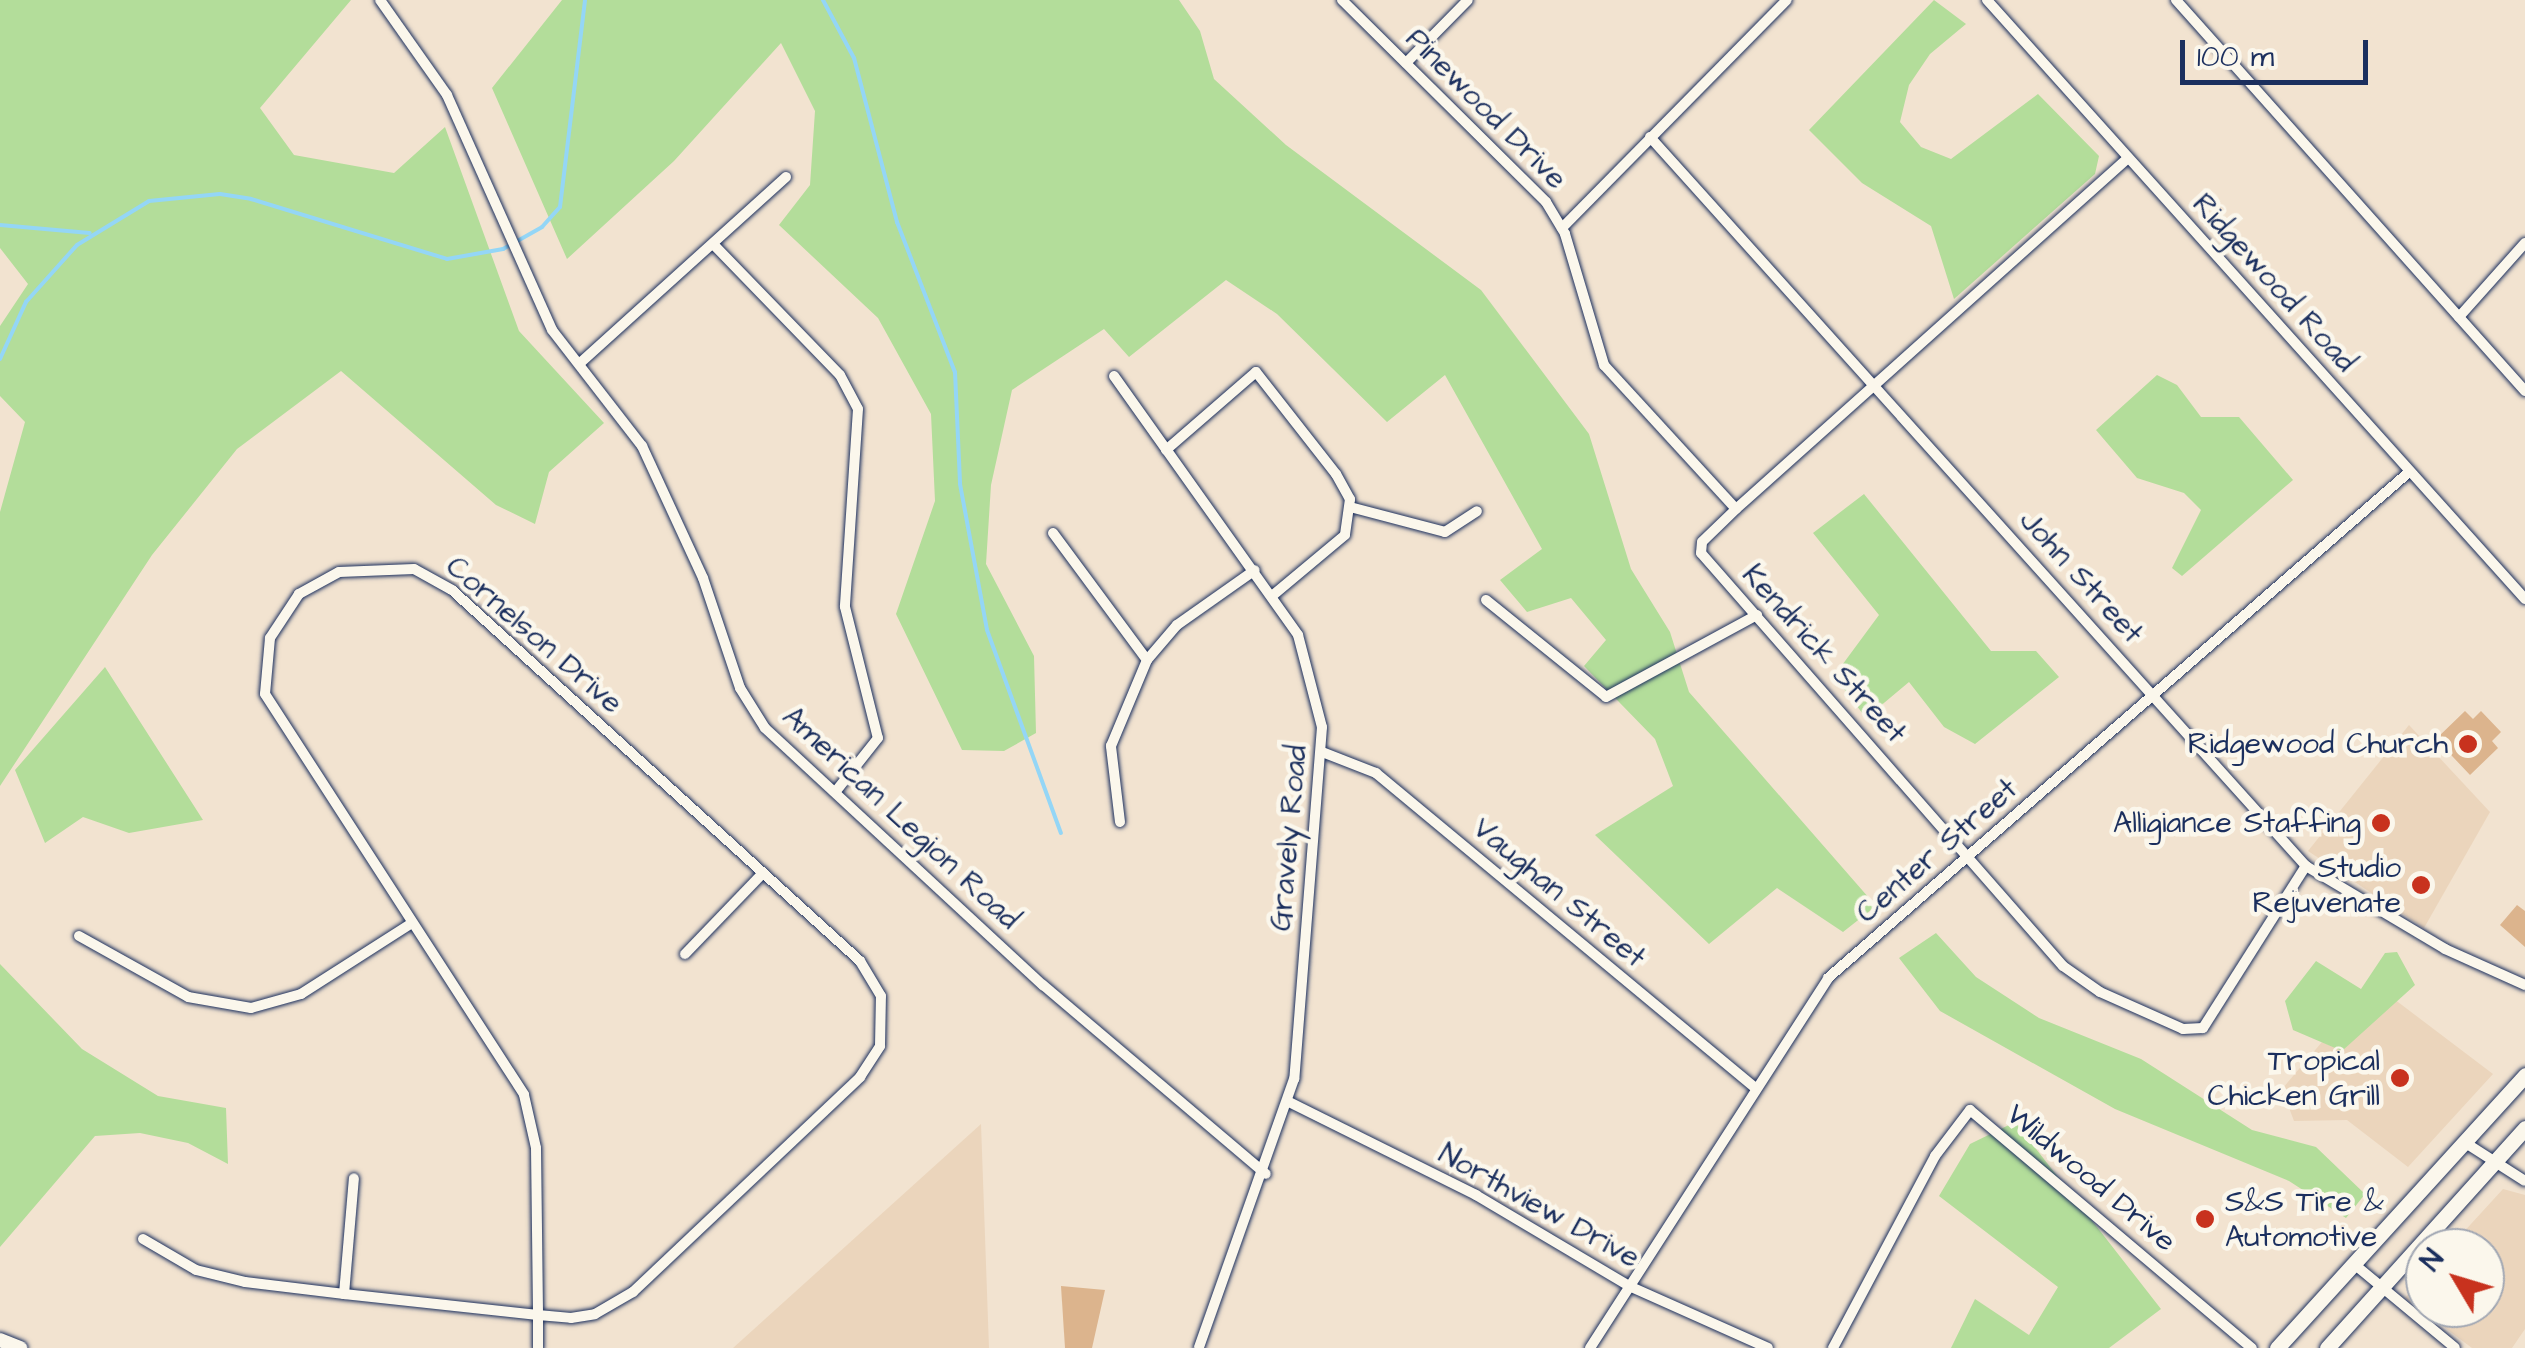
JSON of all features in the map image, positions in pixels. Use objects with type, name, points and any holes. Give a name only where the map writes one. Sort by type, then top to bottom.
[{"type":"main road","points":[[2278,1348],[2525,1076]]},
{"type":"main road","points":[[2328,1348],[2525,1128]]},
{"type":"main road","points":[[0,1340],[20,1348]]},
{"type":"street","name":"American Legion Road","points":[[380,0],[446,95],[552,330],[642,446],[702,578],[746,700],[776,741],[1071,1010],[1266,1174]]},
{"type":"street","name":"Pinewood Drive","points":[[1342,0],[1546,202],[1562,228],[1604,365],[1736,509]]},
{"type":"street","points":[[1406,63],[1468,0]]},
{"type":"street","points":[[1562,228],[1787,0]]},
{"type":"street","name":"Ridgewood Road","points":[[1987,0],[2525,600]]},
{"type":"street","points":[[2176,0],[2525,390]]},
{"type":"street","name":"John Street","points":[[1650,137],[1877,382],[2306,866],[2454,954],[2525,985]]},
{"type":"street","name":"Kendrick Street","points":[[2128,158],[1736,509],[1706,538],[1702,553],[2074,976],[2193,1032],[2211,1021],[2306,866]]},
{"type":"street","points":[[579,364],[786,177]]},
{"type":"street","points":[[2459,316],[2525,243]]},
{"type":"street","points":[[714,245],[840,375],[858,409],[844,607],[878,738],[836,792]]},
{"type":"street","points":[[1166,450],[1256,372],[1336,474],[1350,507],[1337,548],[1272,596]]},
{"type":"street","name":"Gravely Road","points":[[1114,376],[1272,596],[1310,662],[1322,752],[1289,1102],[1266,1174],[1199,1348]]},
{"type":"street","name":"Center Street","points":[[1590,1348],[1828,978],[2409,472]]},
{"type":"street","points":[[1350,507],[1445,532],[1477,511]]},
{"type":"street","points":[[1053,533],[1146,660]]},
{"type":"street","name":"Cornelson Drive","points":[[538,1314],[577,1318],[619,1302],[877,1054],[885,1016],[872,976],[444,583],[403,568],[339,572],[312,583],[279,620],[264,660],[266,694],[530,1111],[538,1348]]},
{"type":"street","points":[[1120,822],[1110,746],[1146,660],[1177,625],[1254,570]]},
{"type":"street","points":[[1486,600],[1606,696],[1757,615]]},
{"type":"street","name":"Vaughan Street","points":[[1322,752],[1376,774],[1755,1088]]},
{"type":"street","points":[[685,954],[763,873]]},
{"type":"street","points":[[79,936],[188,997],[251,1008],[301,994],[412,923]]},
{"type":"street","name":"Northview Drive","points":[[1289,1102],[1476,1195],[1629,1286],[1768,1348]]},
{"type":"street","name":"Wildwood Drive","points":[[1833,1348],[1935,1156],[1970,1110],[2252,1348]]},
{"type":"street","points":[[2464,1142],[2492,1164],[2525,1181]]},
{"type":"street","points":[[344,1294],[354,1178]]},
{"type":"street","points":[[144,1239],[216,1277],[538,1314]]},
{"type":"street","points":[[2354,1264],[2380,1292],[2455,1348]]},
{"type":"shaded area","points":[[2409,725],[2490,812],[2424,928],[2308,851]]},
{"type":"shaded area","points":[[2394,999],[2493,1074],[2408,1167],[2347,1120],[2294,1121],[2282,1089],[2322,1042],[2342,1051]]},
{"type":"shaded area","points":[[981,1124],[989,1348],[733,1348]]},
{"type":"shaded area","points":[[2503,1189],[2525,1195],[2525,1329],[2512,1348],[2472,1348],[2445,1328],[2505,1328],[2505,1228],[2467,1228]]},
{"type":"green space","points":[[0,0],[351,0],[260,108],[294,155],[394,173],[445,127],[519,331],[604,423],[549,472],[535,524],[496,505],[341,371],[237,449],[152,555],[0,786],[0,512],[25,422],[0,396],[0,326],[28,284],[0,248]]},
{"type":"green space","points":[[562,0],[1179,0],[1200,31],[1214,79],[1286,145],[1481,290],[1589,434],[1631,569],[1670,632],[1689,692],[1876,906],[1843,932],[1777,888],[1709,944],[1595,835],[1673,786],[1655,739],[1584,666],[1606,640],[1571,598],[1527,612],[1500,580],[1542,549],[1445,375],[1387,422],[1277,314],[1226,280],[1129,357],[1104,329],[1012,390],[991,485],[986,564],[1034,656],[1036,733],[1004,751],[962,750],[896,614],[935,501],[931,414],[878,318],[779,225],[810,185],[815,111],[781,43],[674,161],[567,259],[492,88]]},
{"type":"green space","points":[[1934,0],[1966,24],[1930,54],[1909,85],[1900,122],[1921,147],[1951,159],[2038,94],[2099,156],[2095,174],[1954,299],[1931,226],[1862,183],[1809,130]]},
{"type":"green space","points":[[2157,375],[2177,385],[2201,417],[2239,417],[2293,480],[2182,576],[2172,568],[2201,510],[2184,493],[2137,478],[2096,430]]},
{"type":"green space","points":[[1864,494],[1991,651],[2036,651],[2059,677],[1975,744],[1944,727],[1909,682],[1866,718],[1834,676],[1879,615],[1813,533]]},
{"type":"green space","points":[[105,667],[203,820],[129,833],[83,817],[45,843],[15,770]]},
{"type":"green space","points":[[1936,933],[1976,977],[2039,1018],[2141,1059],[2252,1130],[2316,1147],[2365,1194],[2346,1218],[2289,1181],[2115,1109],[1940,1011],[1899,958]]},
{"type":"green space","points":[[2397,952],[2415,985],[2342,1051],[2293,1030],[2285,1001],[2316,961],[2361,989],[2385,953]]},
{"type":"green space","points":[[0,964],[82,1049],[158,1096],[226,1108],[228,1164],[188,1143],[140,1133],[95,1136],[0,1247]]},
{"type":"green space","points":[[2015,1122],[2161,1309],[2109,1348],[1951,1348],[1975,1299],[2029,1335],[2058,1287],[1939,1196],[1970,1144]]},
{"type":"building","name":"Ridgewood Church","points":[[2465,711],[2473,719],[2481,711],[2501,732],[2492,741],[2498,748],[2470,775],[2436,739]]},
{"type":"building","points":[[2517,905],[2525,911],[2525,947],[2500,925]]},
{"type":"building","points":[[1061,1286],[1105,1290],[1092,1348],[1065,1348]]},
{"type":"waterway","points":[[0,359],[26,302],[77,245],[149,201],[220,194],[251,199],[447,259],[503,249],[542,227],[560,207],[585,0]]},
{"type":"waterway","points":[[823,0],[854,58],[897,222],[955,372],[960,484],[987,630],[1061,833]]},
{"type":"waterway","points":[[0,225],[90,233]]},
{"type":"place","name":"Ridgewood Church","points":[[2468,744]]},
{"type":"place","name":"Alligiance Staffing","points":[[2381,823]]},
{"type":"place","name":"Studio Rejuvenate","points":[[2421,885]]},
{"type":"place","name":"Tropical Chicken Grill","points":[[2400,1078]]},
{"type":"place","name":"S&S Tire & Automotive","points":[[2205,1219]]}]
